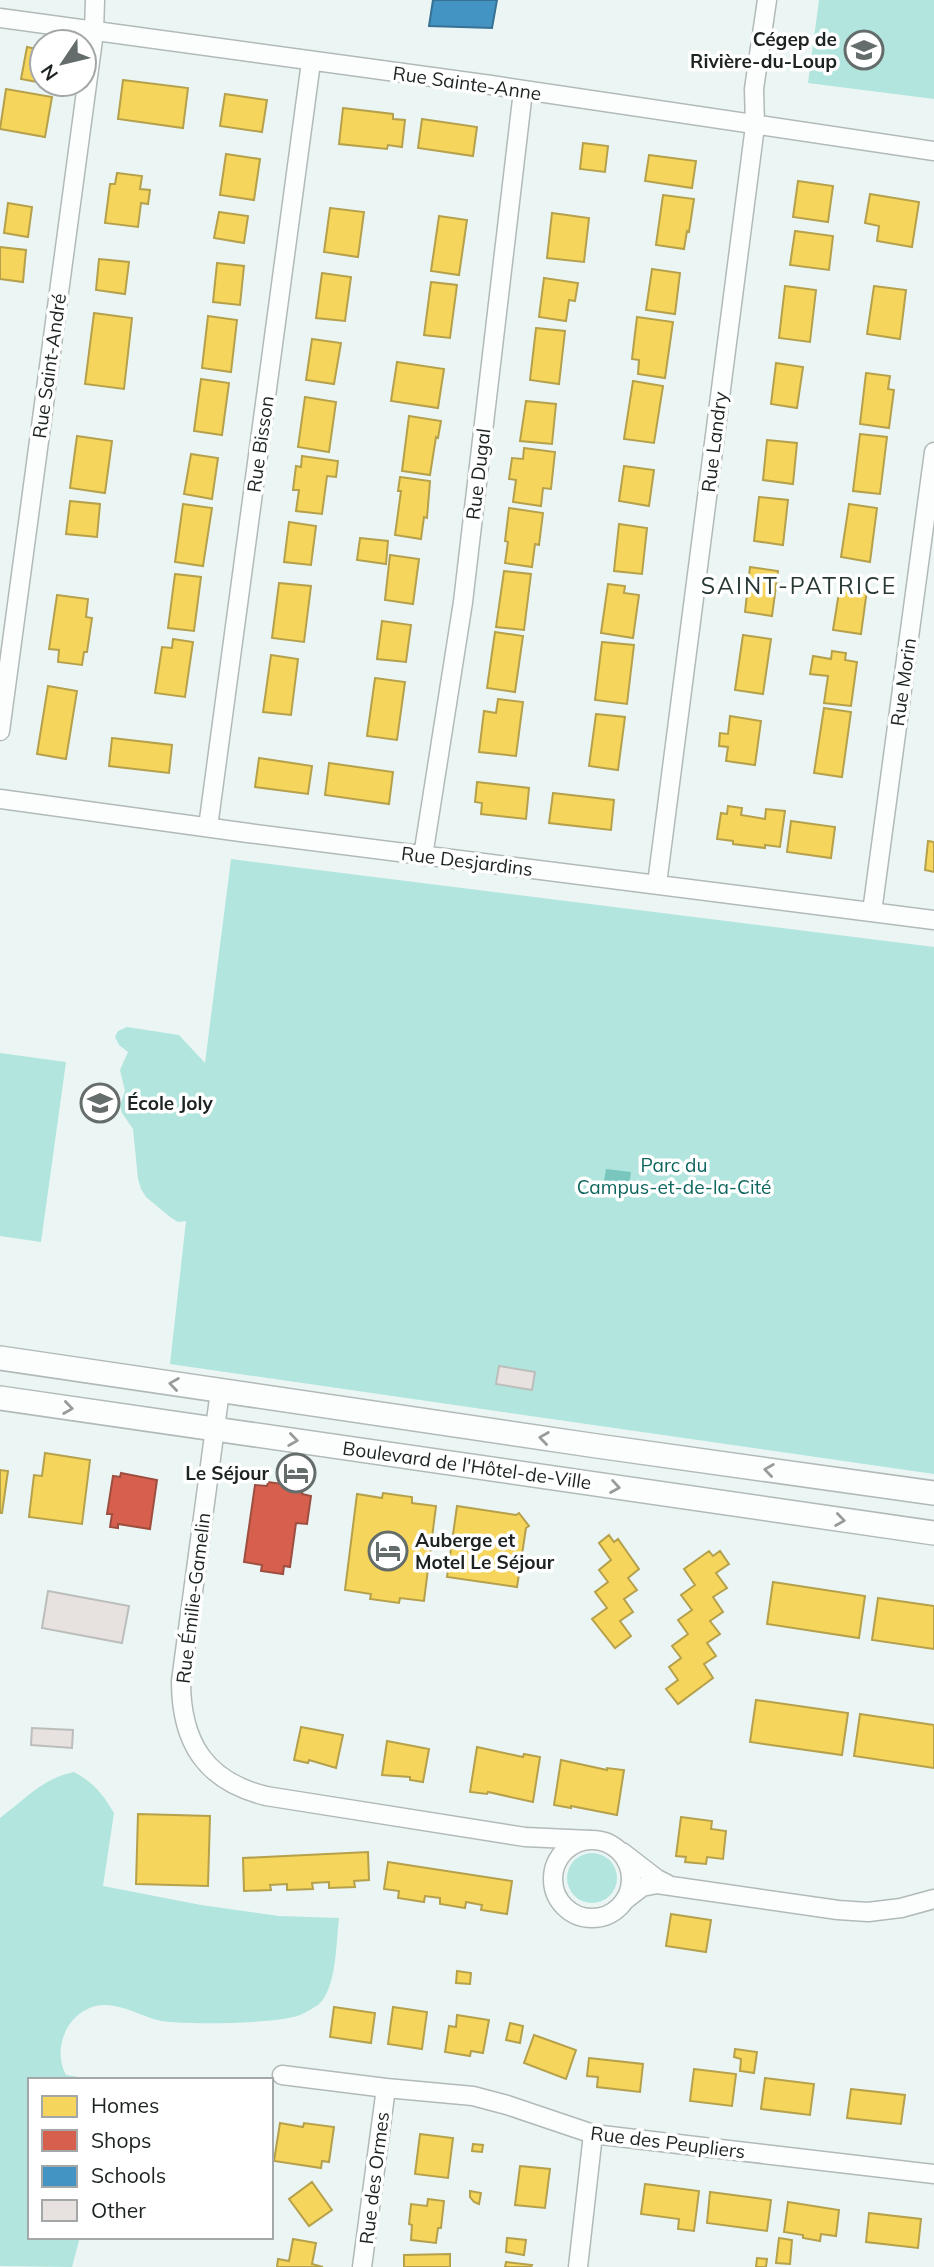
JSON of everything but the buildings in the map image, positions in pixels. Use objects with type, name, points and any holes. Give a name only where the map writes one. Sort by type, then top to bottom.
[{"type":"main road","name":"Boulevard de l'Hôtel-de-Ville","points":[[0,1359],[934,1493]]},
{"type":"main road","name":"Boulevard de l'Hôtel-de-Ville","points":[[0,1398],[934,1534]]},
{"type":"street","name":"Rue Saint-André","points":[[94,28],[95,0]]},
{"type":"street","name":"Rue Landry","points":[[657,884],[755,126],[754,89],[766,0]]},
{"type":"street","name":"Rue Sainte-Anne","points":[[0,18],[67,28]]},
{"type":"street","name":"Rue Sainte-Anne","points":[[98,33],[523,90],[934,151]]},
{"type":"street","name":"Rue Bisson","points":[[208,827],[312,62]]},
{"type":"street","name":"Rue Dugal","points":[[423,856],[463,602],[523,90]]},
{"type":"street","name":"Rue Saint-André","points":[[0,731],[85,98]]},
{"type":"street","name":"Rue Morin","points":[[872,912],[934,452]]},
{"type":"street","name":"Rue Desjardins","points":[[0,799],[423,856],[934,920]]},
{"type":"street","name":"Rue Émilie-Gamelin","points":[[219,1391],[181,1681],[181,1706],[186,1730],[196,1750],[220,1776],[248,1792],[525,1837],[603,1842],[640,1864],[657,1879],[677,1888]]},
{"type":"street","points":[[525,1837],[541,1848],[548,1861],[556,1895],[564,1906],[574,1914],[587,1918],[612,1913],[636,1890],[650,1885],[869,1912],[901,1908],[934,1899]]},
{"type":"street","points":[[553,1883],[559,1858],[575,1844],[591,1840]]},
{"type":"street","points":[[615,1847],[629,1868],[631,1882],[624,1901]]},
{"type":"street","name":"Rue des Peupliers","points":[[282,2075],[473,2096],[593,2134],[934,2174]]},
{"type":"street","name":"Rue des Ormes","points":[[362,2267],[386,2088]]},
{"type":"street","points":[[578,2267],[593,2134]]},
{"type":"green space","name":"Cégep de Rivière-du-Loup","points":[[819,0],[934,0],[934,99],[808,83]]},
{"type":"green space","name":"Parc du Campus-et-de-la-Cité","points":[[231,859],[934,947],[934,1474],[170,1364],[186,1221],[178,1222],[170,1217],[146,1197],[141,1189],[133,1129],[120,1106],[125,1091],[120,1070],[128,1052],[119,1045],[115,1037],[118,1031],[127,1027],[179,1035],[205,1063]]},
{"type":"green space","points":[[0,1053],[66,1062],[41,1242],[0,1236]]},
{"type":"green space","points":[[74,1772],[87,1780],[114,1813],[103,1886],[201,1905],[279,1916],[339,1918],[335,1965],[329,1988],[318,2005],[288,2018],[231,2023],[173,2022],[105,2005],[82,2012],[67,2029],[61,2052],[66,2075],[85,2078],[28,2078],[28,2239],[79,2239],[72,2267],[0,2266],[0,1818],[43,1784]]},
{"type":"green space","points":[[592,1853],[610,1860],[617,1878],[610,1896],[592,1903],[574,1896],[567,1878],[574,1860]]},
{"type":"shaded area","points":[[606,1169],[631,1172],[628,1196],[602,1192]]},
{"type":"place","name":"Cégep de Rivière-du-Loup","points":[[864,50]]},
{"type":"place","name":"École Joly","points":[[100,1103]]},
{"type":"place","name":"Le Séjour","points":[[296,1473]]},
{"type":"place","name":"Auberge et Motel Le Séjour","points":[[388,1551]]},
{"type":"district","name":"SAINT-PATRICE","points":[[799,585]]}]
